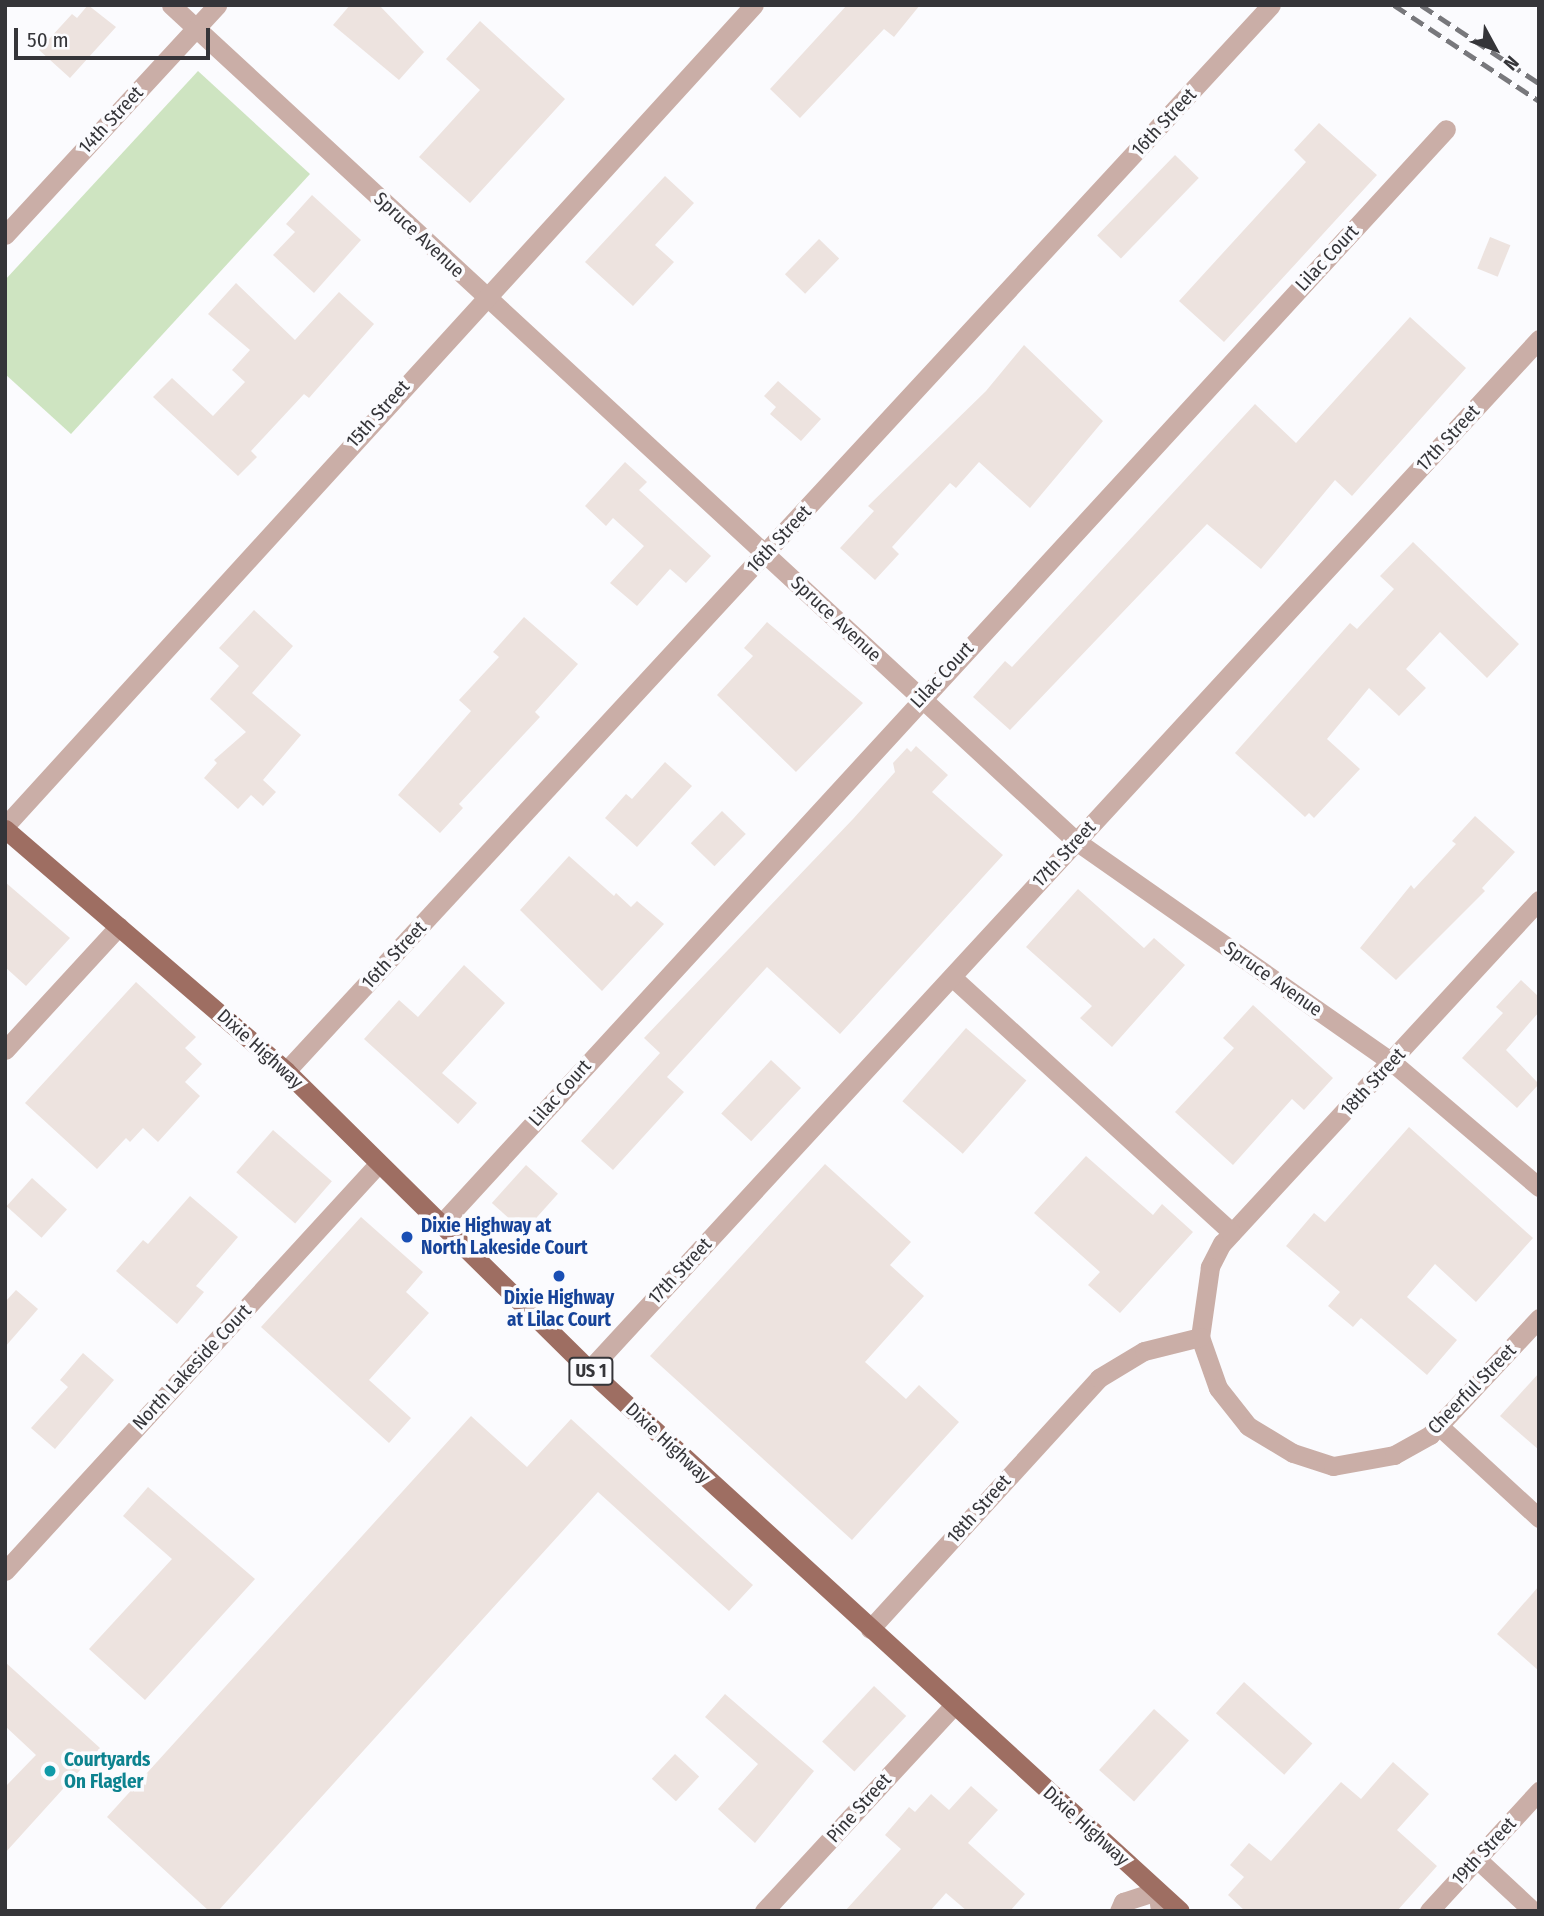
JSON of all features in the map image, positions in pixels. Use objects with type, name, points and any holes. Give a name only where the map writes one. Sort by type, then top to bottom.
[{"type":"main road","name":"Dixie Highway","points":[[5,827],[286,1072],[589,1370],[953,1706],[1159,1901],[1180,1911]]},
{"type":"street","name":"Spruce Avenue","points":[[171,5],[1076,841],[1392,1062],[1539,1187]]},
{"type":"street","name":"14th Street","points":[[5,235],[217,5]]},
{"type":"street","name":"15th Street","points":[[5,827],[486,296],[754,5]]},
{"type":"street","name":"16th Street","points":[[286,1072],[1271,5]]},
{"type":"street","name":"Lilac Court","points":[[441,1224],[1446,129]]},
{"type":"street","name":"17th Street","points":[[589,1370],[1539,339]]},
{"type":"street","name":"18th Street","points":[[1210,1267],[1231,1233],[1539,900]]},
{"type":"street","points":[[5,1050],[119,926]]},
{"type":"street","points":[[951,977],[1231,1233]]},
{"type":"street","name":"North Lakeside Court","points":[[5,1570],[379,1163]]},
{"type":"street","name":"Cheerful Street","points":[[1210,1267],[1200,1338],[1218,1388],[1248,1426],[1293,1453],[1333,1466],[1394,1455],[1439,1426],[1539,1318]]},
{"type":"street","name":"18th Street","points":[[870,1629],[1099,1378],[1144,1351],[1200,1338]]},
{"type":"street","points":[[1439,1426],[1539,1518]]},
{"type":"street","name":"Pine Street","points":[[764,1911],[953,1706]]},
{"type":"street","name":"19th Street","points":[[1429,1911],[1539,1791]]},
{"type":"street","points":[[1477,1859],[1533,1911]]},
{"type":"street","points":[[1119,1911],[1123,1902],[1159,1901]]},
{"type":"green space","points":[[198,71],[310,174],[71,434],[5,374],[5,280]]},
{"type":"building","points":[[88,5],[116,27],[70,78],[39,50],[72,14],[77,18]]},
{"type":"building","points":[[350,5],[379,5],[424,52],[399,80],[333,25]]},
{"type":"building","points":[[847,5],[920,5],[894,37],[884,29],[800,118],[770,89]]},
{"type":"building","points":[[480,21],[565,99],[470,203],[419,157],[480,90],[446,59]]},
{"type":"building","points":[[1319,123],[1377,175],[1224,342],[1179,301],[1306,162],[1294,150]]},
{"type":"building","points":[[1175,155],[1199,178],[1121,258],[1097,236]]},
{"type":"building","points":[[665,176],[694,203],[655,245],[674,262],[633,306],[585,262]]},
{"type":"building","points":[[312,195],[361,240],[314,293],[273,255],[295,232],[286,224]]},
{"type":"building","points":[[1490,237],[1510,245],[1498,277],[1477,269]]},
{"type":"building","points":[[819,239],[839,258],[805,294],[785,274]]},
{"type":"building","points":[[236,283],[295,340],[339,292],[374,324],[309,398],[304,394],[251,451],[257,457],[238,476],[153,397],[172,378],[213,416],[245,382],[232,370],[250,350],[208,314]]},
{"type":"building","points":[[1410,317],[1466,368],[1352,496],[1335,480],[1261,569],[1207,524],[1010,730],[973,697],[1005,661],[1012,667],[1255,404],[1296,443]]},
{"type":"building","points":[[1024,345],[1103,421],[1030,508],[979,462],[956,488],[950,483],[892,547],[899,554],[875,580],[840,548],[874,511],[868,506],[986,391]]},
{"type":"building","points":[[778,381],[821,419],[801,441],[770,414],[776,407],[764,396]]},
{"type":"building","points":[[625,462],[647,482],[639,490],[711,556],[686,583],[670,569],[637,606],[610,583],[644,546],[613,518],[606,526],[585,506]]},
{"type":"building","points":[[1413,542],[1519,644],[1487,678],[1440,632],[1406,669],[1426,688],[1399,716],[1369,688],[1327,739],[1360,769],[1314,818],[1309,813],[1305,817],[1235,753],[1350,623],[1357,629],[1394,589],[1380,576]]},
{"type":"building","points":[[254,610],[293,646],[252,693],[301,735],[263,780],[276,792],[263,806],[251,795],[238,809],[204,778],[217,763],[214,760],[246,732],[210,699],[239,666],[219,648]]},
{"type":"building","points":[[524,617],[578,664],[535,712],[540,717],[459,804],[463,808],[440,833],[398,795],[471,711],[459,700],[499,657],[493,652]]},
{"type":"building","points":[[767,622],[863,703],[796,772],[717,695],[753,656],[744,648]]},
{"type":"building","points":[[916,746],[948,775],[932,792],[1003,855],[840,1034],[767,967],[667,1077],[684,1092],[613,1170],[581,1141],[660,1053],[644,1038],[853,819],[895,772],[893,763],[907,748],[911,752]]},
{"type":"building","points":[[665,762],[692,786],[637,847],[605,818],[626,794],[632,799]]},
{"type":"building","points":[[722,811],[746,834],[714,866],[691,843]]},
{"type":"building","points":[[1475,816],[1515,852],[1482,888],[1485,891],[1396,980],[1360,948],[1411,885],[1414,889],[1456,844],[1452,841]]},
{"type":"building","points":[[569,856],[614,896],[616,893],[631,907],[637,901],[664,924],[602,991],[520,910]]},
{"type":"building","points":[[5,882],[70,938],[26,986],[5,967]]},
{"type":"building","points":[[1078,889],[1144,948],[1154,938],[1185,965],[1112,1047],[1080,1018],[1092,1006],[1026,947]]},
{"type":"building","points":[[464,965],[505,1003],[442,1073],[477,1103],[458,1124],[364,1039],[399,1000],[418,1017]]},
{"type":"building","points":[[1521,980],[1539,997],[1539,1012],[1506,1050],[1539,1084],[1517,1108],[1462,1058],[1503,1013],[1496,1007]]},
{"type":"building","points":[[136,982],[196,1037],[185,1048],[202,1064],[185,1082],[200,1096],[158,1142],[143,1128],[130,1142],[126,1138],[97,1169],[25,1103]]},
{"type":"building","points":[[1253,1005],[1333,1078],[1304,1110],[1292,1099],[1233,1165],[1175,1112],[1234,1048],[1223,1038]]},
{"type":"building","points":[[966,1028],[1026,1080],[963,1154],[902,1101]]},
{"type":"building","points":[[771,1060],[801,1088],[751,1141],[721,1113]]},
{"type":"building","points":[[1409,1127],[1533,1238],[1476,1302],[1435,1264],[1407,1297],[1457,1340],[1427,1375],[1361,1318],[1353,1327],[1328,1306],[1340,1292],[1286,1246],[1314,1213],[1325,1222]]},
{"type":"building","points":[[273,1130],[332,1181],[295,1223],[236,1172]]},
{"type":"building","points":[[1086,1156],[1153,1215],[1162,1204],[1193,1232],[1120,1313],[1088,1285],[1100,1272],[1034,1213]]},
{"type":"building","points":[[825,1164],[911,1242],[890,1265],[924,1296],[865,1362],[906,1399],[919,1385],[959,1422],[852,1540],[650,1356]]},
{"type":"building","points":[[526,1165],[558,1194],[524,1232],[492,1203]]},
{"type":"building","points":[[32,1178],[67,1209],[42,1238],[7,1206]]},
{"type":"building","points":[[190,1196],[238,1237],[196,1286],[204,1292],[177,1324],[116,1271],[143,1240],[148,1244]]},
{"type":"building","points":[[361,1217],[423,1272],[406,1292],[429,1313],[369,1380],[411,1418],[389,1443],[261,1327]]},
{"type":"building","points":[[16,1290],[38,1309],[5,1347],[5,1302]]},
{"type":"building","points":[[83,1353],[114,1380],[55,1449],[31,1428],[68,1387],[60,1380]]},
{"type":"building","points":[[1539,1373],[1539,1450],[1500,1416]]},
{"type":"building","points":[[471,1416],[527,1467],[571,1419],[753,1585],[729,1611],[598,1492],[218,1911],[209,1911],[107,1817]]},
{"type":"building","points":[[148,1487],[255,1579],[145,1700],[89,1649],[172,1559],[123,1516]]},
{"type":"building","points":[[1539,1586],[1539,1671],[1497,1634]]},
{"type":"building","name":"Courtyards On Flagler","points":[[5,1662],[100,1748],[5,1853],[5,1787],[36,1755],[5,1726]]},
{"type":"building","points":[[1244,1682],[1312,1744],[1284,1775],[1216,1713]]},
{"type":"building","points":[[874,1686],[906,1716],[854,1772],[822,1742]]},
{"type":"building","points":[[725,1694],[814,1771],[755,1843],[718,1809],[758,1764],[705,1717]]},
{"type":"building","points":[[1154,1709],[1189,1740],[1134,1801],[1099,1770]]},
{"type":"building","points":[[675,1754],[699,1777],[676,1801],[652,1779]]},
{"type":"building","points":[[1393,1762],[1429,1794],[1397,1830],[1437,1866],[1397,1911],[1245,1911],[1228,1895],[1244,1877],[1230,1865],[1249,1843],[1271,1861],[1341,1782],[1361,1799]]},
{"type":"building","points":[[971,1786],[998,1810],[968,1843],[1025,1894],[1010,1911],[967,1911],[946,1893],[930,1911],[845,1911],[901,1849],[885,1835],[909,1807],[915,1812],[931,1794],[949,1810]]},
{"type":"railway","points":[[1394,5],[1539,101]]},
{"type":"railway","points":[[1421,5],[1539,83]]},
{"type":"place","name":"Dixie Highway at North Lakeside Court","points":[[407,1237]]},
{"type":"place","name":"Dixie Highway at Lilac Court","points":[[559,1276]]},
{"type":"place","name":"Courtyards On Flagler","points":[[50,1771]]}]
